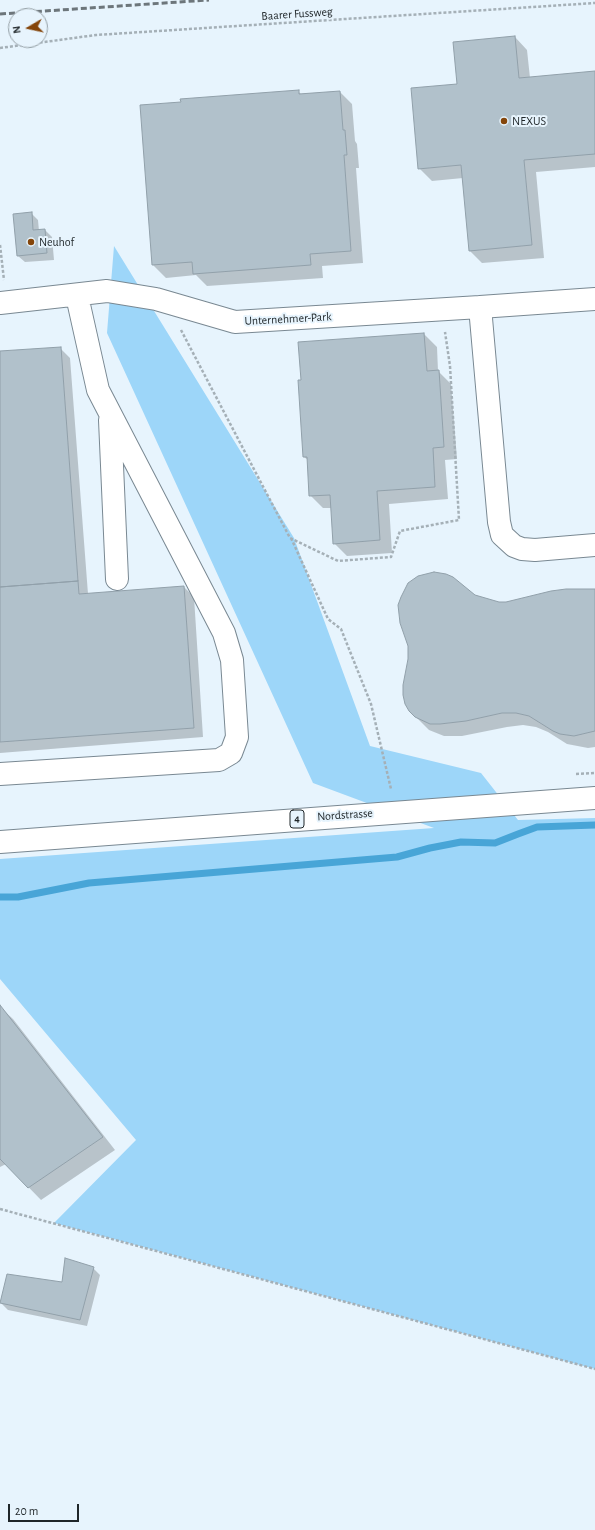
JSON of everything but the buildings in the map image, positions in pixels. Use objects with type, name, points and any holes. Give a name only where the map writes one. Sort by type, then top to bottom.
[{"type":"main road","name":"Unternehmer-Park","points":[[3,303],[76,296],[107,291],[165,301],[235,322],[595,299]]},
{"type":"main road","points":[[0,774],[219,760],[231,753],[237,737],[232,660],[224,633],[98,390],[76,296]]},
{"type":"main road","points":[[480,307],[499,522],[502,535],[514,546],[522,549],[534,550],[595,545]]},
{"type":"main road","points":[[110,413],[117,579]]},
{"type":"main road","name":"Nordstrasse","points":[[0,842],[595,798]]},
{"type":"path","name":"Baarer Fussweg","points":[[0,48],[96,35],[595,3]]},
{"type":"path","points":[[0,245],[2,256],[3,303]]},
{"type":"path","points":[[165,301],[290,538],[328,618],[341,629],[368,698],[391,789]]},
{"type":"path","points":[[290,538],[338,561],[391,557],[400,531],[459,520],[450,366],[441,310]]},
{"type":"path","points":[[0,1209],[595,1369]]},
{"type":"shaded area","points":[[114,246],[294,538],[370,746],[481,773],[518,820],[595,818],[595,1369],[54,1223],[136,1140],[0,979],[0,859],[434,828],[313,783],[107,333]]},
{"type":"waterway","points":[[0,897],[18,897],[89,883],[397,857],[430,848],[461,842],[495,843],[537,827],[595,825]]},
{"type":"railway","points":[[0,14],[209,0]]},
{"type":"place","name":"NEXUS","points":[[504,121]]},
{"type":"place","name":"Neuhof","points":[[31,242]]}]
